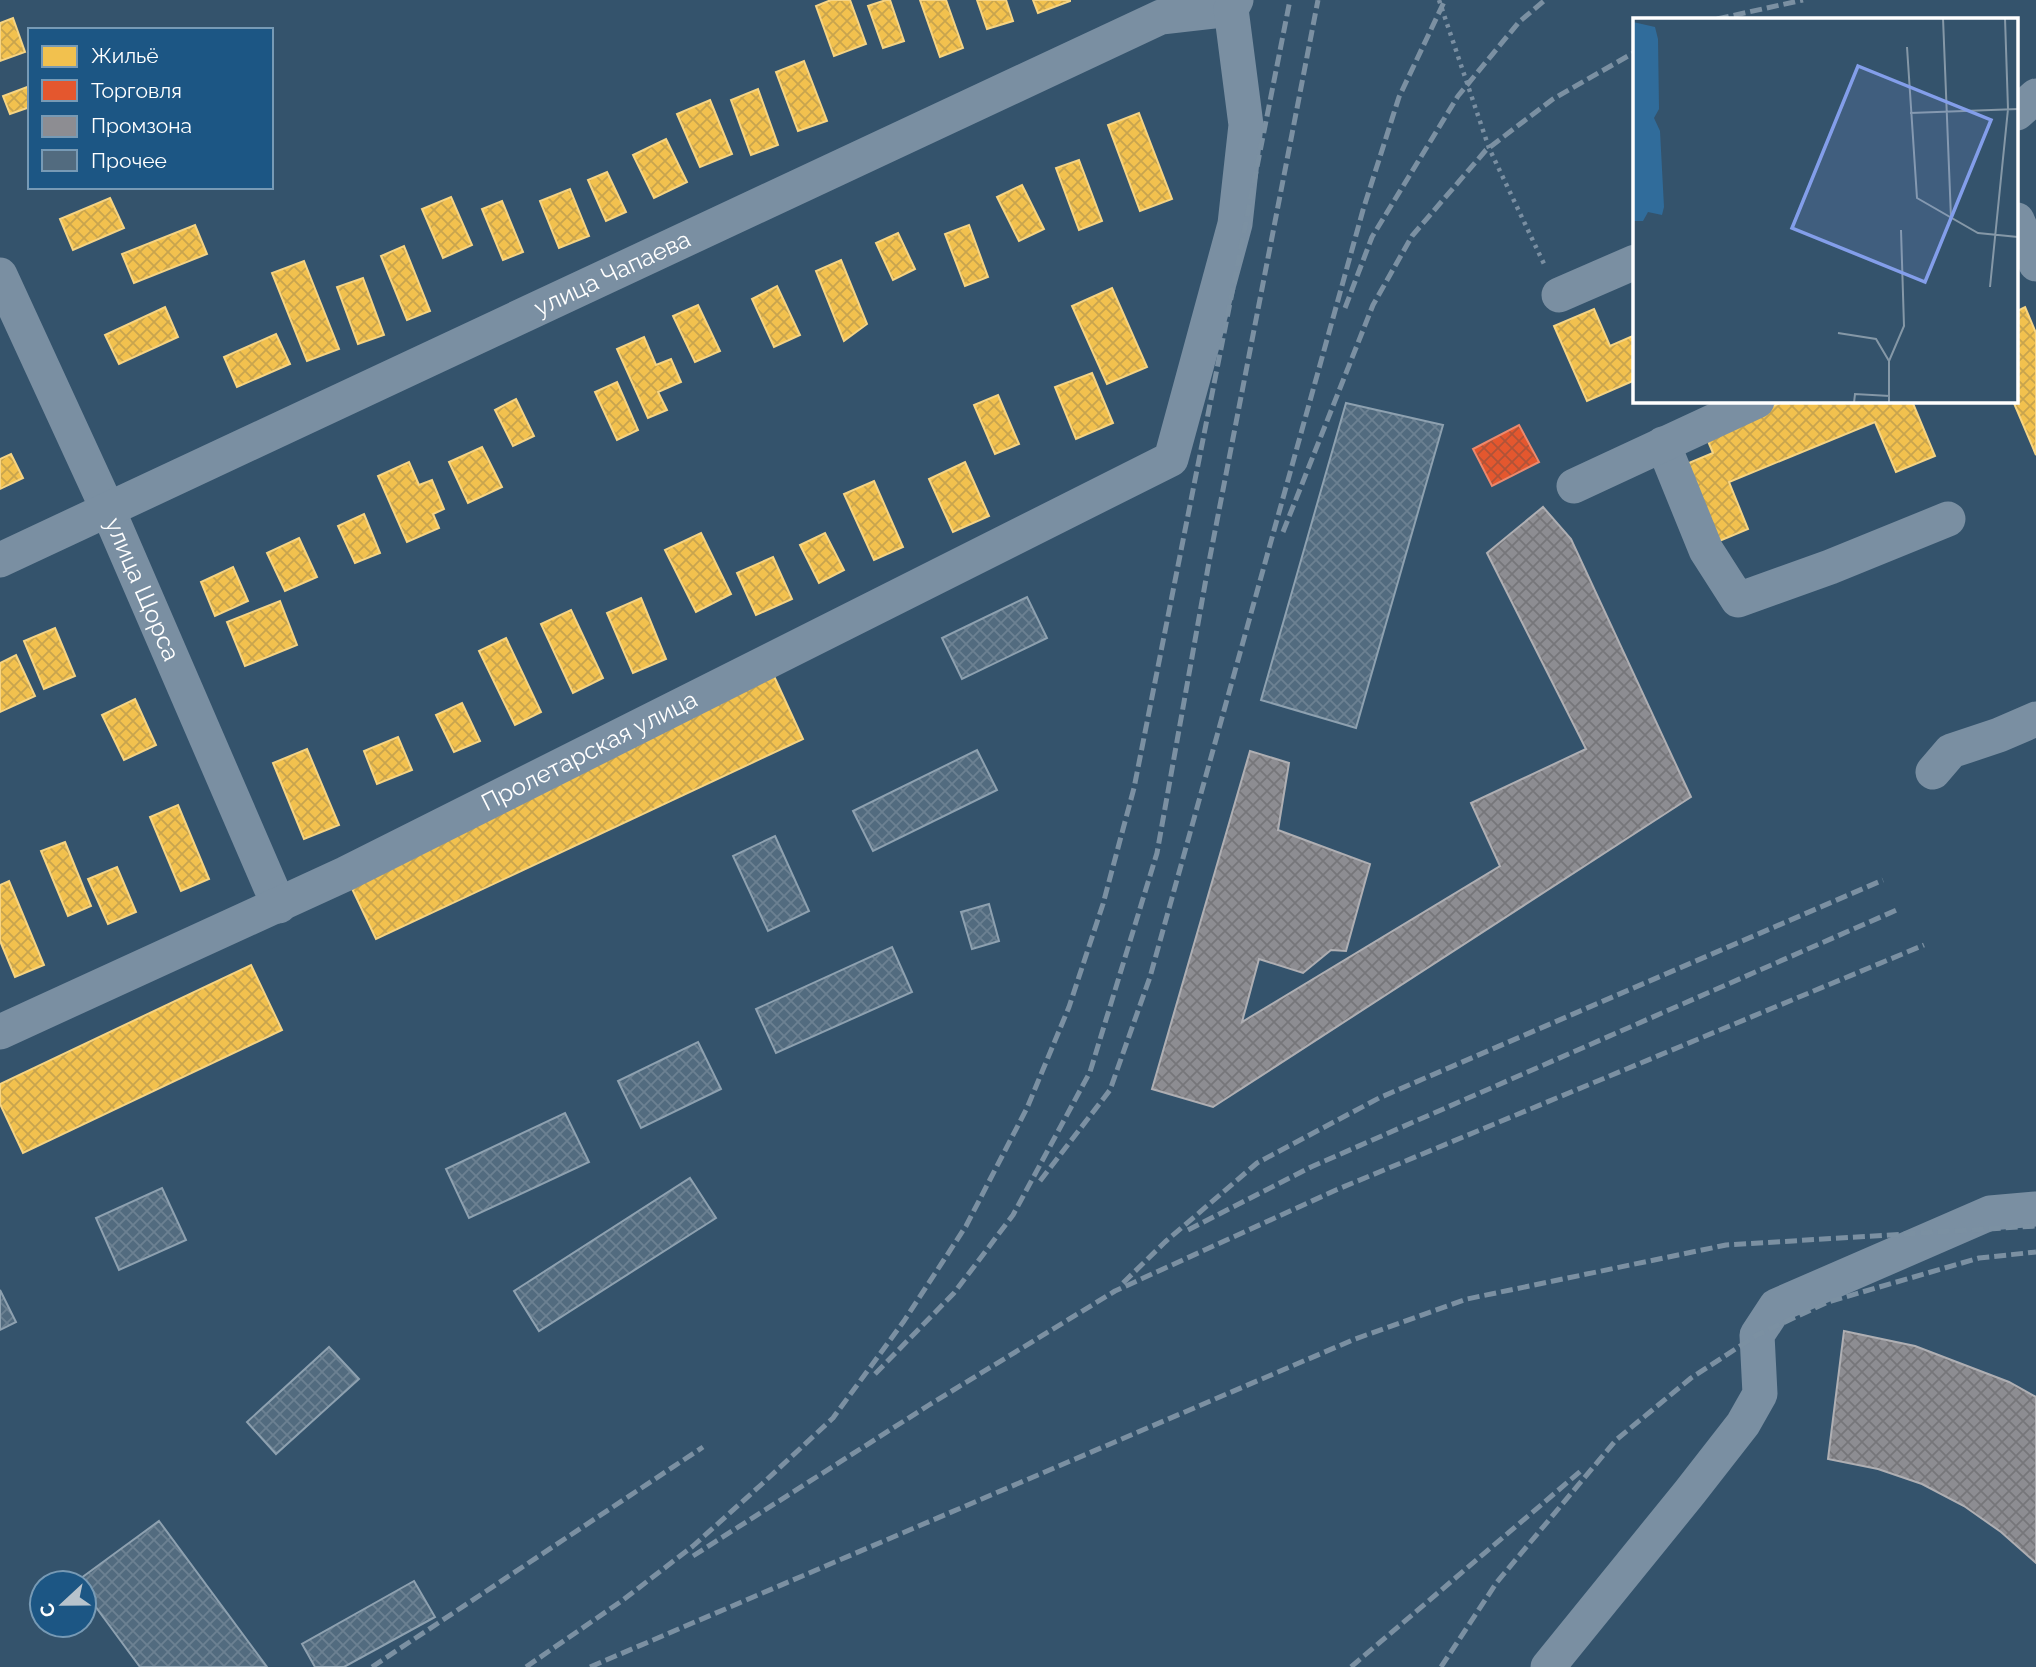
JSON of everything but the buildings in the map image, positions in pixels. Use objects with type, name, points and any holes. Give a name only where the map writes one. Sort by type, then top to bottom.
[{"type":"street","name":"Пролетарская улица","points":[[0,1032],[279,906],[1171,459],[1235,224],[1246,125],[1233,4]]},
{"type":"street","name":"улица Чапаева","points":[[0,559],[1161,17],[1233,4]]},
{"type":"street","points":[[2018,112],[2036,96]]},
{"type":"street","points":[[2018,222],[2036,264]]},
{"type":"street","points":[[1559,295],[1633,263]]},
{"type":"street","points":[[2018,280],[2036,272]]},
{"type":"street","name":"улица Щорса","points":[[0,275],[108,510],[279,906]]},
{"type":"street","points":[[1574,486],[1754,402]]},
{"type":"street","points":[[1664,444],[1706,550],[1738,600],[1830,567],[1948,519]]},
{"type":"street","points":[[1933,772],[1951,751],[2036,719]]},
{"type":"street","points":[[1548,1667],[1743,1424],[1760,1394],[1757,1335],[1776,1306],[1990,1213],[2036,1209]]},
{"type":"path","points":[[1439,0],[1489,148],[1559,295]]},
{"type":"railway","points":[[526,1667],[623,1600],[693,1546],[833,1418],[904,1321],[966,1226],[1027,1108],[1069,1007],[1103,904],[1134,788],[1290,0]]},
{"type":"railway","points":[[875,1374],[954,1293],[1013,1215],[1090,1072],[1157,853],[1209,562],[1318,0]]},
{"type":"railway","points":[[1040,1181],[1110,1090],[1150,977],[1363,210],[1399,97],[1445,0]]},
{"type":"railway","points":[[1345,308],[1372,237],[1458,96],[1519,22],[1545,0]]},
{"type":"railway","points":[[1722,18],[1803,0]]},
{"type":"railway","points":[[1283,532],[1373,305],[1412,236],[1486,150],[1553,99],[1633,53]]},
{"type":"railway","points":[[1123,1283],[1165,1242],[1257,1163],[1379,1098],[1883,880]]},
{"type":"railway","points":[[1188,1230],[1311,1167],[1899,909]]},
{"type":"railway","points":[[693,1556],[929,1405],[1115,1291],[1336,1190],[1924,945]]},
{"type":"railway","points":[[590,1667],[1355,1339],[1467,1299],[1726,1245],[2036,1226]]},
{"type":"railway","points":[[1441,1667],[1497,1582],[1616,1440],[1691,1378],[1757,1335],[1828,1302],[1979,1258],[2036,1252]]},
{"type":"railway","points":[[372,1667],[703,1447]]},
{"type":"railway","points":[[1351,1667],[1582,1470]]}]
